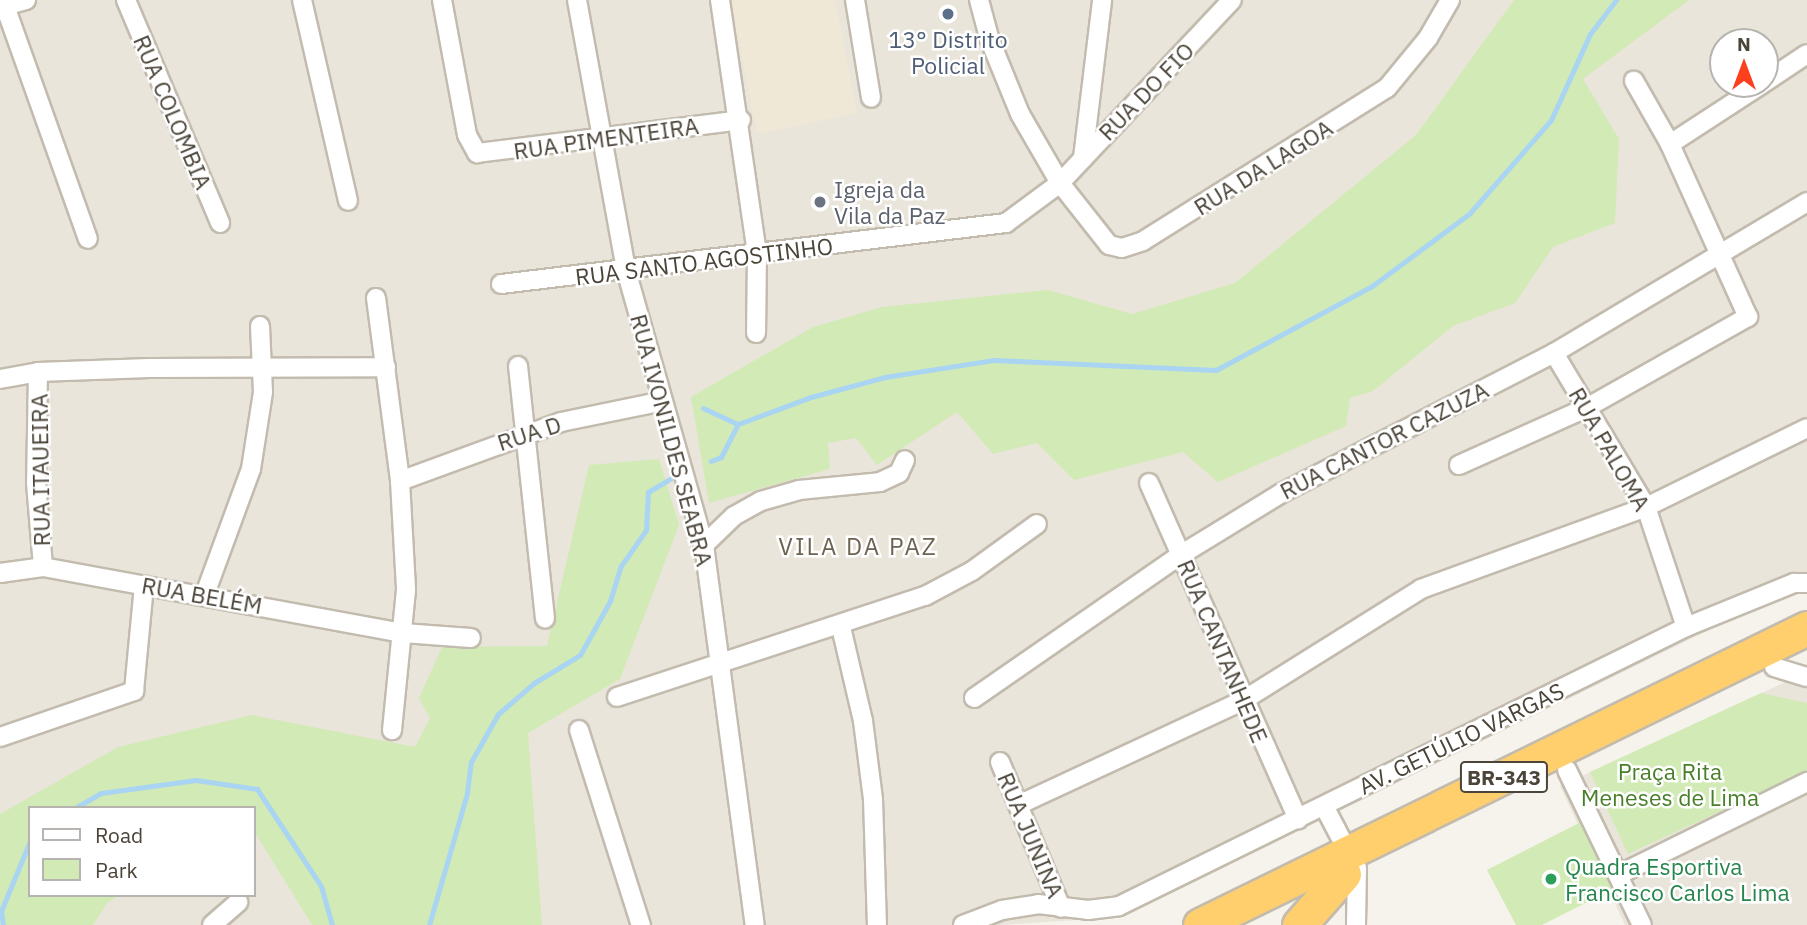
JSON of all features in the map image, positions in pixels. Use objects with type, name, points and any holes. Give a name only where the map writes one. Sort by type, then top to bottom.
[{"type":"highway","name":"BR-343","points":[[1237,925],[1807,628]]},
{"type":"highway","name":"BR-343","points":[[1200,925],[1350,865],[1567,770],[1807,650]]},
{"type":"highway","points":[[1298,925],[1350,865]]},
{"type":"street","points":[[26,0],[3,6],[88,239]]},
{"type":"street","name":"RUA COLOMBIA","points":[[126,0],[220,223]]},
{"type":"street","points":[[302,0],[348,201]]},
{"type":"street","name":"RUA PIMENTEIRA","points":[[442,0],[472,149],[485,155],[740,120]]},
{"type":"street","name":"RUA IVONILDES SEABRA","points":[[578,0],[626,270],[704,545],[755,925]]},
{"type":"street","points":[[720,0],[740,120],[757,254],[756,333]]},
{"type":"street","points":[[855,0],[871,98]]},
{"type":"street","points":[[979,0],[989,38],[1020,114],[1060,183]]},
{"type":"street","points":[[1083,158],[1102,0]]},
{"type":"street","name":"RUA DO FIO","points":[[1060,183],[1232,0]]},
{"type":"street","name":"RUA DA LAGOA","points":[[1060,183],[1109,245],[1122,248],[1143,241],[1387,88],[1428,38],[1450,0]]},
{"type":"street","points":[[1779,73],[1807,54]]},
{"type":"street","points":[[1459,465],[1588,407],[1748,317],[1670,144],[1634,81]]},
{"type":"street","points":[[1670,144],[1741,98]]},
{"type":"street","name":"RUA SANTO AGOSTINHO","points":[[501,284],[1006,223],[1060,183]]},
{"type":"street","name":"RUA CANTOR CAZUZA","points":[[974,698],[1182,554],[1280,494],[1554,353],[1717,253],[1807,202]]},
{"type":"street","points":[[376,298],[400,481],[406,590],[391,730]]},
{"type":"street","points":[[205,594],[251,469],[264,370],[260,326]]},
{"type":"street","name":"RUA PALOMA","points":[[1554,353],[1646,507],[1686,627]]},
{"type":"street","points":[[517,366],[528,432],[545,619]]},
{"type":"street","points":[[0,379],[38,372],[386,367]]},
{"type":"street","name":"RUA ITAUEIRA","points":[[38,372],[36,482],[43,567]]},
{"type":"street","name":"RUA D","points":[[400,481],[528,432],[663,401]]},
{"type":"street","points":[[1018,805],[1242,701],[1421,589],[1646,507],[1807,428]]},
{"type":"street","points":[[704,545],[734,516],[761,501],[799,490],[880,482],[900,473],[905,460]]},
{"type":"street","name":"RUA CANTANHEDE","points":[[1149,483],[1182,554],[1242,701],[1298,819]]},
{"type":"street","points":[[618,697],[841,627],[936,590],[972,571],[1037,524]]},
{"type":"street","name":"RUA BELÉM","points":[[0,573],[43,567],[205,594],[403,633],[471,638]]},
{"type":"street","name":"AV. GETÚLIO VARGAS","points":[[1061,908],[1119,906],[1686,627],[1803,580]]},
{"type":"street","points":[[0,737],[134,691],[144,585]]},
{"type":"street","points":[[841,627],[863,721],[873,799],[877,925]]},
{"type":"street","points":[[1774,667],[1807,677]]},
{"type":"street","points":[[579,730],[641,925]]},
{"type":"street","name":"RUA JUNINA","points":[[1000,762],[1061,908]]},
{"type":"street","points":[[1567,770],[1642,925]]},
{"type":"street","points":[[1618,875],[1807,782]]},
{"type":"street","points":[[1324,806],[1350,865],[1356,925]]},
{"type":"street","points":[[212,925],[238,902]]},
{"type":"street","points":[[963,925],[1014,908],[1038,904],[1061,908]]},
{"type":"shaded area","name":"VILA DA PAZ","points":[[12,0],[1807,0],[1807,582],[1123,917],[1000,925],[0,925],[0,3]]},
{"type":"shaded area","points":[[731,0],[835,0],[857,113],[757,134]]},
{"type":"shaded area","points":[[1807,672],[1807,925],[1625,925],[1560,786]]},
{"type":"green space","points":[[1514,0],[1689,0],[1583,79],[1619,139],[1615,223],[1553,247],[1515,303],[1453,326],[1373,391],[1350,398],[1346,426],[1218,482],[1183,452],[1074,480],[1037,443],[993,454],[957,412],[877,465],[856,438],[828,443],[830,469],[709,503],[691,397],[813,327],[882,307],[1048,290],[1132,314],[1235,283],[1416,135]]},
{"type":"green space","points":[[659,459],[679,525],[620,679],[528,733],[542,925],[312,925],[256,834],[256,806],[28,806],[28,897],[117,897],[107,903],[93,925],[0,925],[0,814],[118,747],[252,715],[415,747],[430,718],[419,698],[442,647],[547,646],[589,465]]},
{"type":"green space","name":"Praça Rita Meneses de Lima","points":[[1761,693],[1807,703],[1807,771],[1628,854],[1590,772]]},
{"type":"green space","name":"Quadra Esportiva Francisco Carlos Lima","points":[[1581,822],[1615,888],[1542,925],[1516,925],[1487,870]]},
{"type":"waterway","points":[[703,408],[738,424],[811,397],[885,377],[993,360],[1216,370],[1372,286],[1469,214],[1551,120],[1590,34],[1616,0]]},
{"type":"waterway","points":[[711,461],[721,457],[738,424]]},
{"type":"waterway","points":[[429,925],[467,793],[471,762],[498,714],[534,683],[580,655],[610,601],[621,566],[646,530],[648,492],[675,476]]},
{"type":"waterway","points":[[78,806],[101,793],[196,780],[257,789],[321,886],[332,925]]},
{"type":"waterway","points":[[3,925],[1,911],[28,846]]},
{"type":"place","name":"13° Distrito Policial","points":[[948,14]]},
{"type":"place","name":"Igreja da Vila da Paz","points":[[820,202]]},
{"type":"place","name":"Quadra Esportiva Francisco Carlos Lima","points":[[1551,879]]},
{"type":"district","name":"VILA DA PAZ","points":[[858,547]]}]
